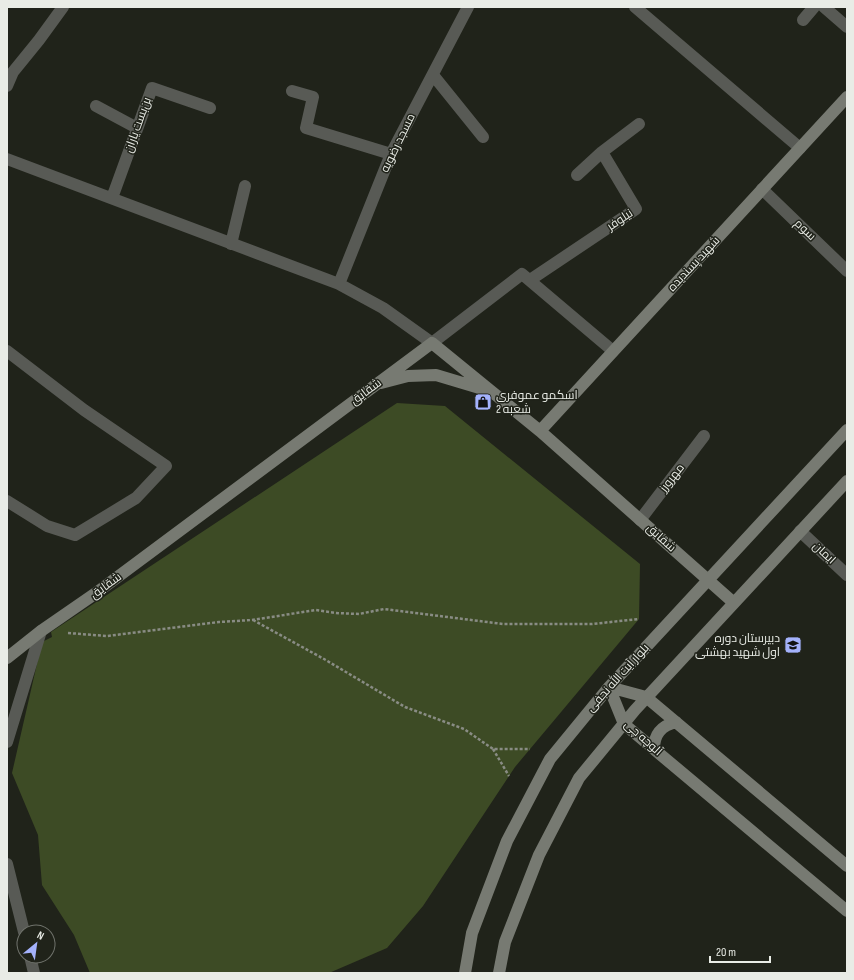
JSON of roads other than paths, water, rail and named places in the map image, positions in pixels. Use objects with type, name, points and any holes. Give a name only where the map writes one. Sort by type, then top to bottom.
[{"type":"street","points":[[7,86],[13,72],[63,7]]},
{"type":"street","name":"مسجد رضویه","points":[[339,284],[391,154],[468,7]]},
{"type":"street","points":[[635,7],[800,148]]},
{"type":"street","points":[[803,20],[814,7]]},
{"type":"street","points":[[824,7],[847,27]]},
{"type":"street","points":[[433,75],[483,137]]},
{"type":"street","name":"بن‌بست یاران","points":[[112,198],[152,88],[210,108]]},
{"type":"street","points":[[292,91],[313,98],[306,128],[391,154]]},
{"type":"street","name":"شهید پسندیده","points":[[540,431],[847,97]]},
{"type":"street","points":[[96,106],[137,128]]},
{"type":"street","points":[[577,175],[602,152],[639,124]]},
{"type":"street","name":"نیلوفر","points":[[530,280],[636,209],[602,152]]},
{"type":"street","points":[[7,159],[339,284],[383,308],[432,343],[522,274],[613,351]]},
{"type":"street","points":[[231,244],[245,186]]},
{"type":"street","name":"سوم","points":[[762,189],[847,271]]},
{"type":"street","name":"شقایق","points":[[7,658],[41,631],[96,593],[432,343],[540,431],[734,603]]},
{"type":"street","points":[[7,351],[84,410],[166,466],[136,498],[75,535],[47,526],[7,501]]},
{"type":"street","points":[[376,384],[408,376],[436,375],[492,392]]},
{"type":"street","name":"بلوار آیت الله نجفی","points":[[465,973],[472,933],[507,841],[550,759],[609,687],[847,430]]},
{"type":"street","name":"مهرورز","points":[[640,520],[704,436]]},
{"type":"street","points":[[499,973],[505,942],[539,855],[579,778],[646,698],[847,481]]},
{"type":"street","name":"ایمان","points":[[800,531],[847,575]]},
{"type":"street","points":[[7,742],[41,631]]},
{"type":"street","points":[[609,687],[646,698],[847,866]]},
{"type":"street","name":"آلوچه چی","points":[[609,687],[624,724],[847,911]]},
{"type":"street","points":[[654,749],[656,734],[668,724],[676,722]]},
{"type":"street","points":[[7,864],[22,924]]},
{"type":"place","name":"اسکمو عموفری شعبه 2","points":[[483,402]]},
{"type":"place","name":"دبیرستان دوره اول شهید بهشتی","points":[[793,645]]}]
